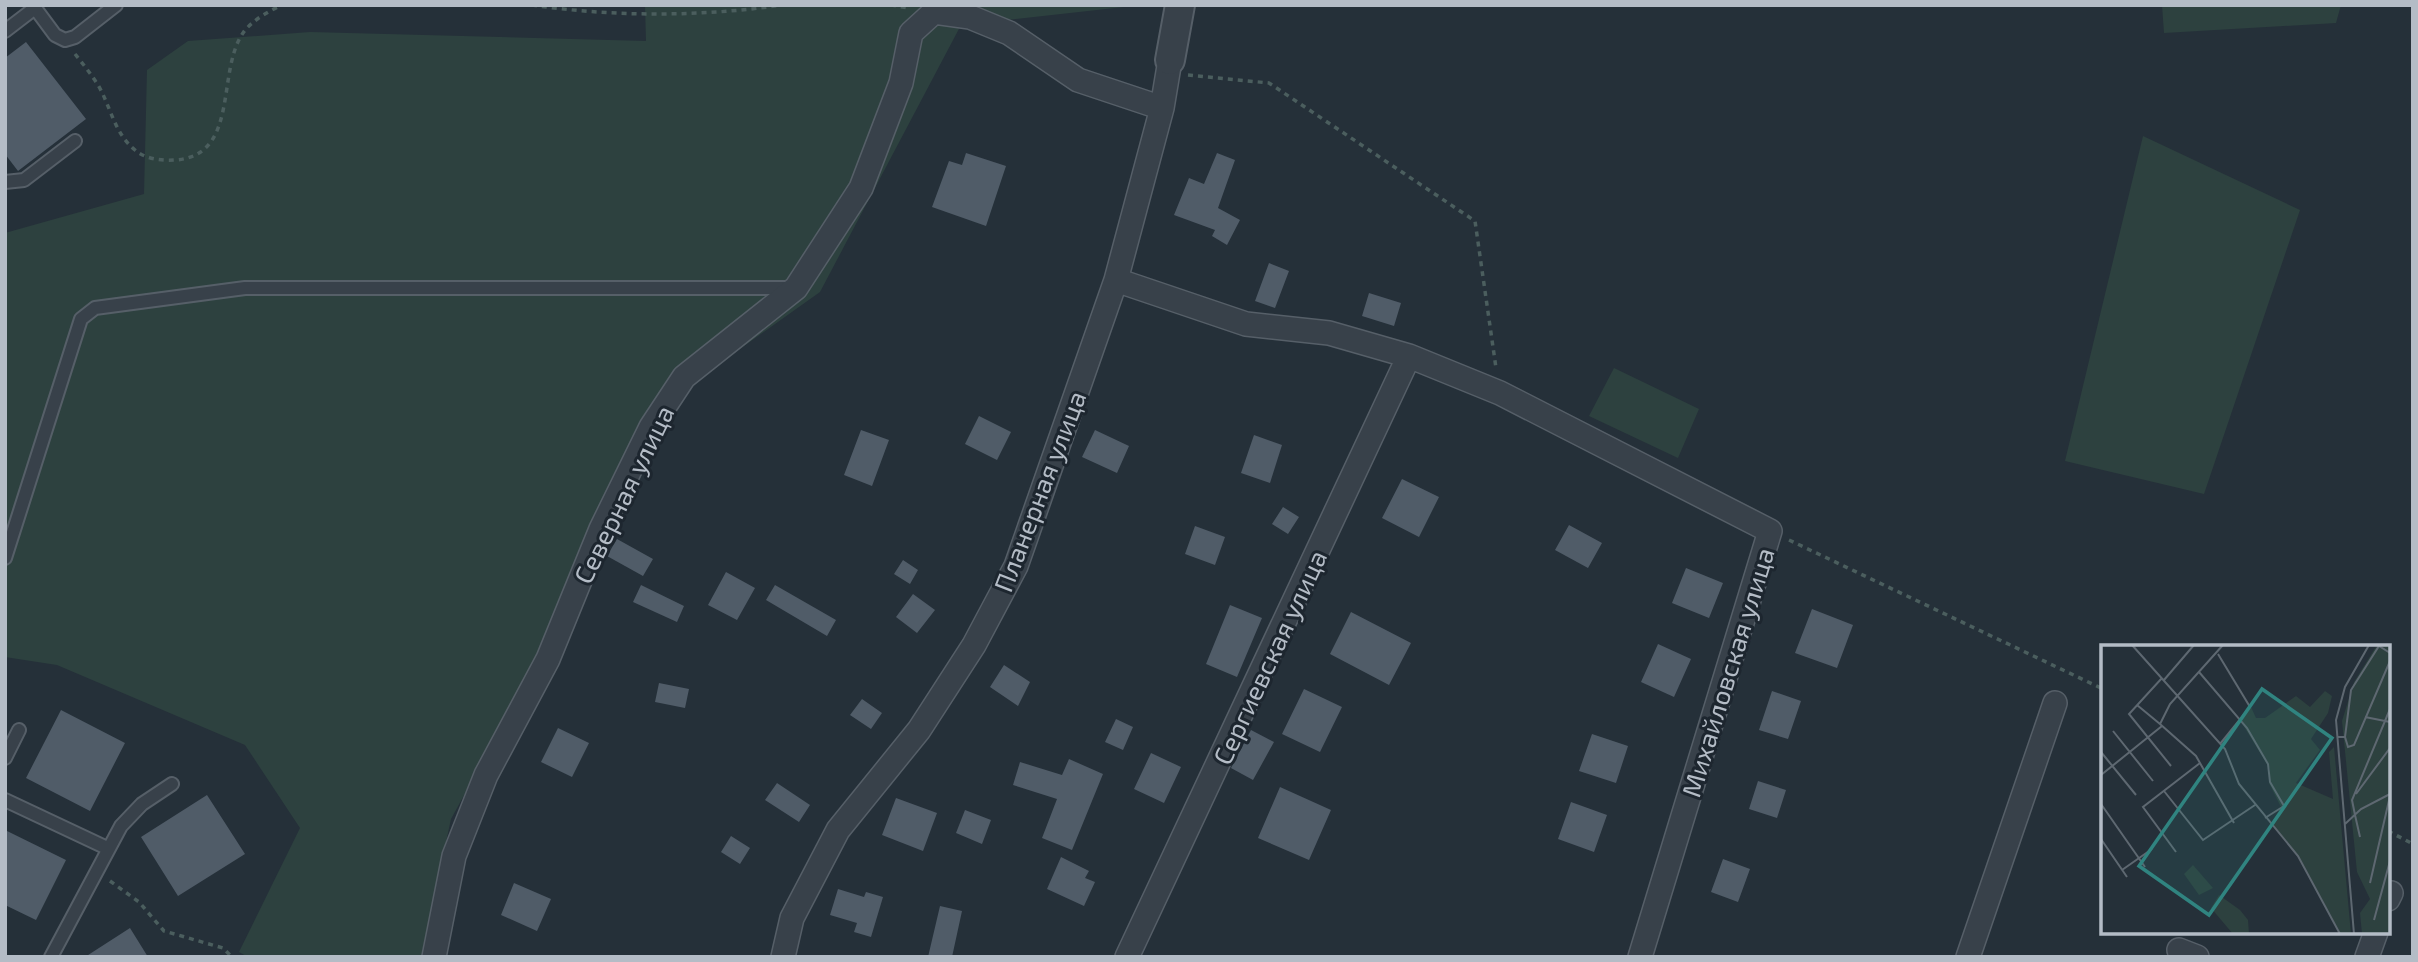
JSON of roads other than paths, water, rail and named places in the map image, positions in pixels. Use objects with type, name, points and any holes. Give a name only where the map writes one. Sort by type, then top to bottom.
[{"type":"street","points":[[1169,66],[1180,5]]},
{"type":"street","name":"Северная улица","points":[[434,957],[454,856],[486,775],[548,659],[601,529],[651,427],[684,377],[796,288],[861,188],[901,83],[911,33],[934,12],[970,17],[1009,33],[1078,80],[1162,108]]},
{"type":"street","name":"Планерная улица","points":[[783,957],[792,918],[838,830],[919,730],[974,645],[1016,566],[1116,280],[1162,108],[1169,66]]},
{"type":"street","name":"Михайловская улица","points":[[1116,280],[1245,324],[1329,333],[1409,356],[1500,393],[1770,531],[1640,957]]},
{"type":"street","name":"Сергиевская улица","points":[[1127,957],[1409,356]]},
{"type":"street","points":[[1968,957],[2055,703]]},
{"type":"street","points":[[2367,957],[2375,934]]},
{"type":"lane","points":[[5,31],[34,7],[55,35],[65,40],[75,37],[116,5]]},
{"type":"lane","points":[[5,182],[24,180],[75,141]]},
{"type":"lane","points":[[5,558],[81,319],[95,308],[244,288],[796,288]]},
{"type":"lane","points":[[5,758],[19,730]]},
{"type":"lane","points":[[51,957],[107,848],[142,804],[172,784]]},
{"type":"lane","points":[[5,800],[107,848]]}]
